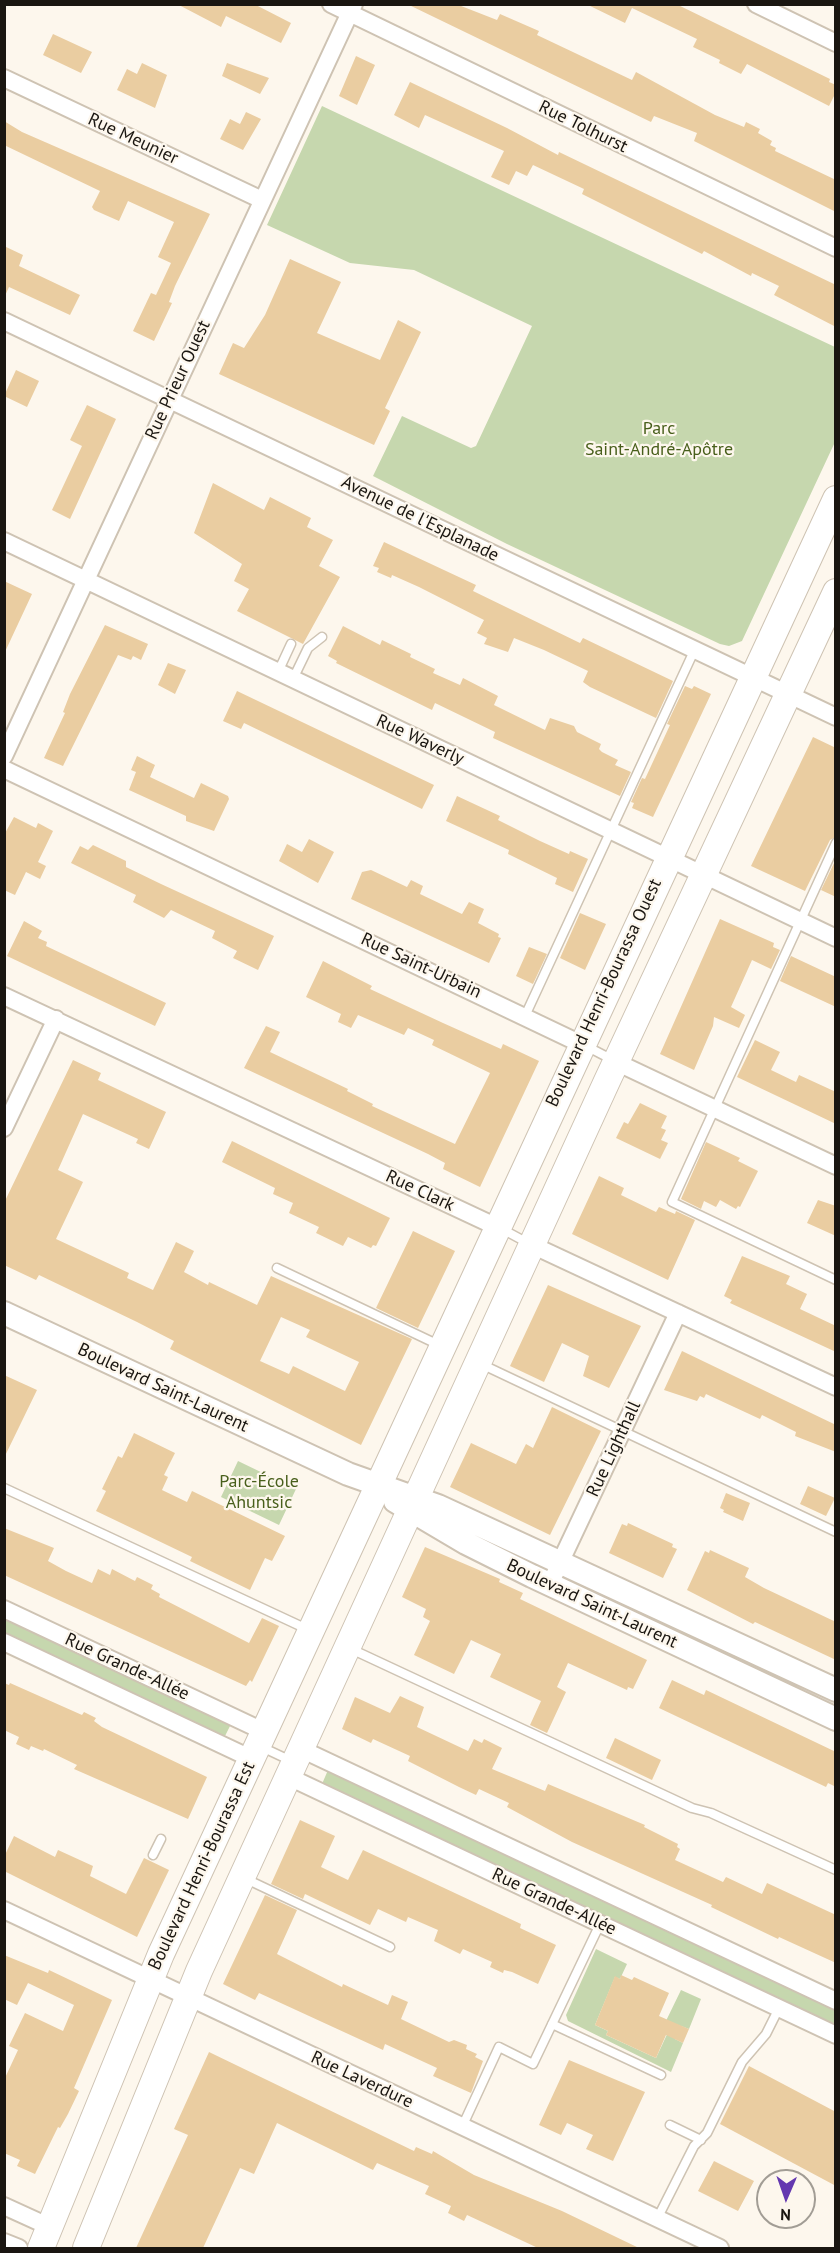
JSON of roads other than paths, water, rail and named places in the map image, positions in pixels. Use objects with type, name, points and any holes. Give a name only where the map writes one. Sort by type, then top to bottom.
[{"type":"main road","name":"Boulevard Henri-Bourassa Ouest","points":[[369,1484],[441,1346],[836,498]]},
{"type":"main road","points":[[86,2248],[188,1997],[292,1762],[348,1647],[616,1062],[836,592]]},
{"type":"main road","name":"Boulevard Henri-Bourassa Est","points":[[46,2238],[150,1979],[262,1747],[369,1484]]},
{"type":"street","name":"Rue Tolhurst","points":[[331,4],[352,9],[836,248]]},
{"type":"street","points":[[756,4],[836,43]]},
{"type":"street","name":"Rue Prieur Ouest","points":[[4,756],[352,9]]},
{"type":"street","name":"Rue Meunier","points":[[4,78],[262,200]]},
{"type":"street","name":"Avenue de l'Esplanade","points":[[4,321],[836,717]]},
{"type":"street","name":"Rue Waverly","points":[[4,541],[836,938]]},
{"type":"street","name":"Rue Saint-Urbain","points":[[4,769],[581,1044]]},
{"type":"street","name":"Rue Clark","points":[[4,996],[496,1227]]},
{"type":"street","points":[[4,1128],[56,1019]]},
{"type":"street","name":"Rue Saint-Urbain","points":[[616,1062],[836,1166]]},
{"type":"street","name":"Rue Clark","points":[[532,1245],[836,1387]]},
{"type":"street","name":"Boulevard Saint-Laurent","points":[[4,1313],[413,1505],[561,1562],[836,1690]]},
{"type":"street","name":"Rue Lighthall","points":[[550,1584],[678,1313]]},
{"type":"street","name":"Boulevard Saint-Laurent","points":[[413,1505],[466,1543],[836,1719]]},
{"type":"street","name":"Rue Grande-Allée","points":[[4,1609],[262,1747]]},
{"type":"street","name":"Rue Grande-Allée","points":[[4,1642],[262,1747]]},
{"type":"street","name":"Rue Grande-Allée","points":[[292,1762],[600,1924],[836,2035]]},
{"type":"street","name":"Rue Grande-Allée","points":[[292,1762],[836,2001]]},
{"type":"street","name":"Rue Laverdure","points":[[4,1910],[720,2248]]},
{"type":"street","points":[[4,2206],[46,2238]]},
{"type":"street","points":[[4,2242],[19,2248]]},
{"type":"lane","points":[[286,676],[308,648],[322,638]]},
{"type":"lane","points":[[286,676],[291,644]]},
{"type":"lane","points":[[525,1016],[694,651]]},
{"type":"lane","points":[[836,843],[672,1202],[836,1280]]},
{"type":"lane","name":"Rue Saint-Urbain","points":[[581,1044],[616,1062]]},
{"type":"lane","name":"Rue Clark","points":[[496,1227],[532,1245]]},
{"type":"lane","points":[[277,1268],[441,1346]]},
{"type":"lane","points":[[478,1363],[836,1532]]},
{"type":"lane","points":[[4,1488],[311,1630]]},
{"type":"lane","points":[[348,1647],[681,1803],[711,1813],[836,1870]]},
{"type":"lane","name":"Rue Grande-Allée","points":[[262,1747],[292,1762]]},
{"type":"lane","points":[[153,1855],[161,1839]]},
{"type":"lane","points":[[243,1877],[390,1947]]},
{"type":"lane","points":[[462,2127],[499,2047],[533,2064],[600,1924]]},
{"type":"lane","points":[[657,2219],[694,2146],[701,2140],[742,2062],[766,2034],[780,2008]]},
{"type":"lane","points":[[552,2024],[661,2075]]},
{"type":"lane","points":[[670,2125],[701,2140]]},
{"type":"park label","name":"Parc Saint-André-Apôtre","points":[[659,439]]},
{"type":"park label","name":"Parc-École Ahuntsic","points":[[259,1492]]}]
